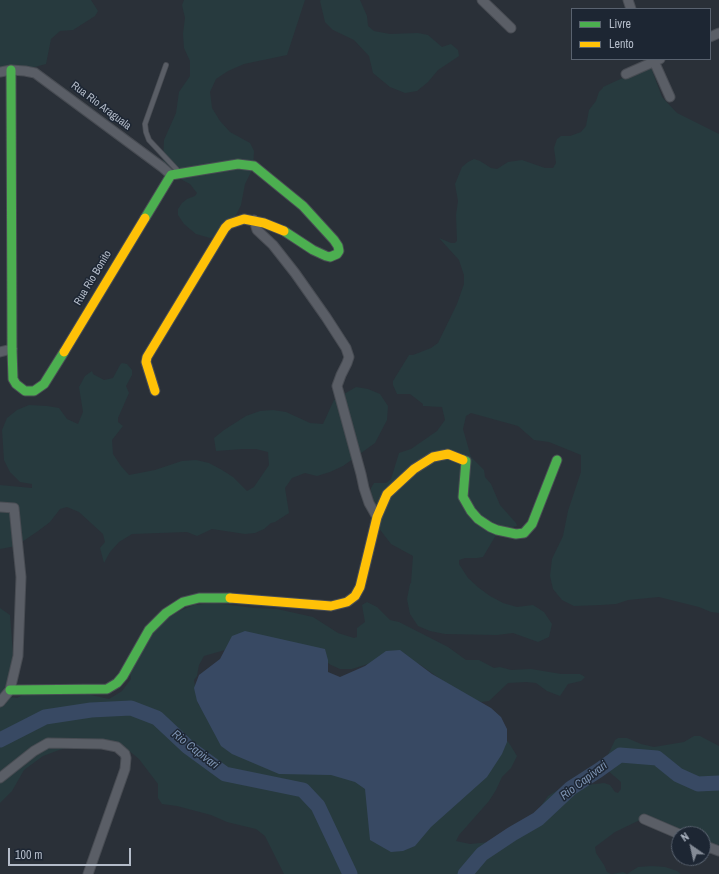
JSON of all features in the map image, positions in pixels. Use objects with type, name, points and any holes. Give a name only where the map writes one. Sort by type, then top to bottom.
[{"type":"street","points":[[482,0],[511,28]]},
{"type":"street","points":[[626,74],[656,60],[670,97]]},
{"type":"street","name":"Rua Rio Bonito","points":[[11,70],[12,349],[13,379],[20,388],[25,391],[34,391],[44,384],[171,175]]},
{"type":"street","name":"Rua Rio Araguala","points":[[0,72],[25,70],[35,73],[171,175]]},
{"type":"street","points":[[155,390],[146,362],[147,357],[225,228],[229,224],[244,219],[254,220],[288,233],[326,256],[333,256],[339,251],[334,240],[303,206],[254,166],[238,164],[171,175]]},
{"type":"street","points":[[254,220],[258,230],[273,245],[295,273],[346,348],[349,357],[347,364],[340,375],[337,386],[364,488],[369,503],[377,517]]},
{"type":"street","points":[[0,352],[12,349]]},
{"type":"street","points":[[10,690],[107,689],[117,683],[123,676],[149,630],[166,613],[183,602],[199,598],[223,597],[331,606],[347,602],[355,596],[360,587],[377,517],[387,494],[414,469],[433,457],[448,454],[466,461],[463,497],[478,519],[497,530],[516,534],[524,533],[532,524],[557,460]]},
{"type":"street","points":[[0,507],[14,508],[21,577],[18,656],[10,690],[0,702]]},
{"type":"street","points":[[0,778],[34,751],[48,743],[102,744],[117,747],[125,754],[125,769],[88,874]]},
{"type":"street","points":[[644,820],[671,831]]},
{"type":"lane","points":[[166,65],[145,124],[146,132],[149,140],[181,174]]},
{"type":"green space","points":[[0,0],[91,0],[98,11],[95,16],[73,30],[60,31],[51,39],[46,64],[31,68],[16,77],[0,74]]},
{"type":"green space","points":[[184,0],[305,0],[287,55],[244,64],[228,71],[216,79],[210,92],[212,108],[220,121],[230,132],[250,143],[254,151],[253,168],[245,184],[241,205],[234,219],[217,237],[210,238],[196,234],[184,224],[178,215],[178,209],[182,203],[195,196],[197,193],[190,184],[169,173],[163,161],[164,140],[176,113],[179,92],[190,76],[190,61],[184,48],[183,34],[185,18],[182,5]]},
{"type":"green space","points":[[321,0],[360,0],[367,16],[368,26],[374,31],[390,34],[418,33],[428,35],[442,47],[451,44],[458,50],[459,56],[438,70],[428,82],[417,91],[405,93],[390,87],[373,73],[369,56],[354,40],[333,30],[325,22]]},
{"type":"green space","points":[[651,65],[662,97],[677,113],[719,134],[719,613],[659,597],[628,600],[616,604],[574,606],[562,600],[553,589],[550,576],[552,559],[563,536],[568,511],[581,472],[581,455],[549,442],[534,440],[518,426],[471,413],[466,416],[463,429],[471,457],[484,470],[485,477],[491,484],[500,505],[517,526],[499,530],[483,557],[465,558],[459,560],[459,564],[468,578],[490,596],[503,603],[517,607],[533,605],[544,612],[552,624],[549,637],[538,642],[513,633],[497,635],[445,634],[430,631],[418,626],[410,614],[407,599],[411,583],[413,556],[391,544],[378,527],[376,507],[371,494],[371,488],[374,483],[386,483],[391,479],[399,453],[411,449],[437,431],[445,420],[442,407],[423,406],[423,404],[410,394],[397,394],[393,381],[409,355],[413,355],[431,348],[438,343],[457,304],[464,284],[464,275],[459,260],[439,238],[451,243],[455,243],[457,241],[456,215],[458,201],[455,184],[462,167],[474,159],[491,168],[497,169],[508,162],[522,160],[545,168],[553,168],[556,163],[554,148],[557,139],[561,136],[570,136],[581,132],[586,126],[589,110],[596,101],[599,92],[603,87]]},
{"type":"green space","points":[[122,363],[127,364],[132,370],[132,375],[126,386],[129,393],[118,418],[118,422],[123,426],[112,440],[113,454],[129,475],[155,470],[182,461],[196,460],[209,463],[222,470],[233,477],[247,491],[254,487],[269,465],[268,452],[256,449],[216,451],[214,438],[246,416],[260,411],[273,410],[286,412],[310,423],[323,424],[334,400],[356,387],[368,389],[380,394],[388,406],[387,420],[375,443],[343,466],[317,476],[305,473],[292,478],[285,488],[289,513],[255,533],[245,534],[212,529],[197,536],[187,532],[132,534],[119,542],[110,552],[104,563],[100,548],[105,542],[103,534],[79,512],[67,507],[60,509],[50,522],[16,546],[0,549],[0,485],[32,488],[32,484],[20,482],[10,472],[4,460],[2,430],[7,418],[17,410],[29,405],[47,406],[59,408],[67,419],[78,424],[83,412],[79,387],[85,376],[92,371],[93,374],[104,380],[113,378]]},
{"type":"green space","points":[[367,602],[377,607],[390,620],[399,622],[448,647],[466,660],[479,660],[494,668],[500,667],[511,670],[531,669],[561,674],[580,674],[585,677],[581,681],[568,684],[560,696],[547,691],[536,683],[508,683],[489,701],[481,702],[460,693],[419,664],[390,657],[352,669],[340,669],[331,665],[300,644],[238,641],[225,650],[204,656],[199,665],[197,676],[194,680],[198,704],[207,714],[501,734],[517,756],[511,768],[502,777],[489,801],[459,835],[456,841],[470,844],[500,841],[519,832],[530,822],[548,796],[561,788],[604,783],[610,785],[615,792],[618,793],[621,789],[621,782],[606,769],[604,763],[615,740],[618,738],[627,738],[641,744],[654,747],[684,742],[694,736],[700,736],[719,746],[719,854],[711,850],[711,826],[673,826],[664,822],[654,822],[642,819],[615,832],[595,847],[596,853],[607,872],[611,874],[284,874],[265,836],[256,829],[227,822],[211,815],[177,806],[162,804],[158,798],[158,784],[139,759],[127,749],[115,744],[74,746],[43,756],[24,770],[12,791],[0,803],[0,608],[10,615],[13,654],[7,690],[9,697],[17,698],[23,695],[82,693],[109,699],[122,691],[131,679],[130,671],[159,624],[177,612],[194,605],[214,603],[277,609],[313,617],[338,633],[354,638],[357,637],[357,628],[365,622],[362,605]]},
{"type":"green space","points":[[652,866],[665,867],[681,874],[627,874],[638,867]]},
{"type":"green space","points":[[623,872],[627,874],[612,874]]},
{"type":"water","points":[[245,631],[325,649],[328,660],[328,672],[340,677],[365,666],[386,651],[400,650],[432,674],[491,708],[501,717],[507,729],[507,742],[502,754],[487,777],[431,827],[415,846],[403,851],[391,852],[370,840],[365,789],[355,782],[331,775],[279,774],[232,754],[221,746],[197,701],[194,688],[199,675],[220,659],[232,636]]},
{"type":"waterway","name":"Rio Capivari","points":[[0,740],[45,717],[91,710],[131,708],[157,718],[188,747],[225,774],[303,790],[318,806],[350,874]]},
{"type":"waterway","name":"Rio Capivari","points":[[465,874],[482,854],[538,819],[571,788],[620,755],[657,758],[678,775],[698,784],[719,783]]},
{"type":"traffic: fast","points":[[11,70],[13,379],[16,384],[25,391],[34,391],[44,384],[64,352]]},
{"type":"traffic: fast","points":[[145,218],[171,175],[238,164],[254,166],[303,206],[334,240],[339,251],[337,254],[330,257],[326,256],[313,250],[284,231]]},
{"type":"traffic: fast","points":[[463,460],[466,461],[463,497],[471,511],[478,519],[490,527],[516,534],[524,533],[532,524],[557,460]]},
{"type":"traffic: fast","points":[[10,690],[107,689],[117,683],[123,676],[149,630],[166,613],[183,602],[199,598],[230,598]]},
{"type":"traffic: slow","points":[[64,352],[145,218]]},
{"type":"traffic: slow","points":[[155,391],[146,362],[147,357],[225,228],[229,224],[244,219],[264,223],[284,231]]},
{"type":"traffic: slow","points":[[230,598],[331,606],[347,602],[355,596],[360,587],[377,517],[387,494],[414,469],[433,457],[448,454],[463,460]]}]
